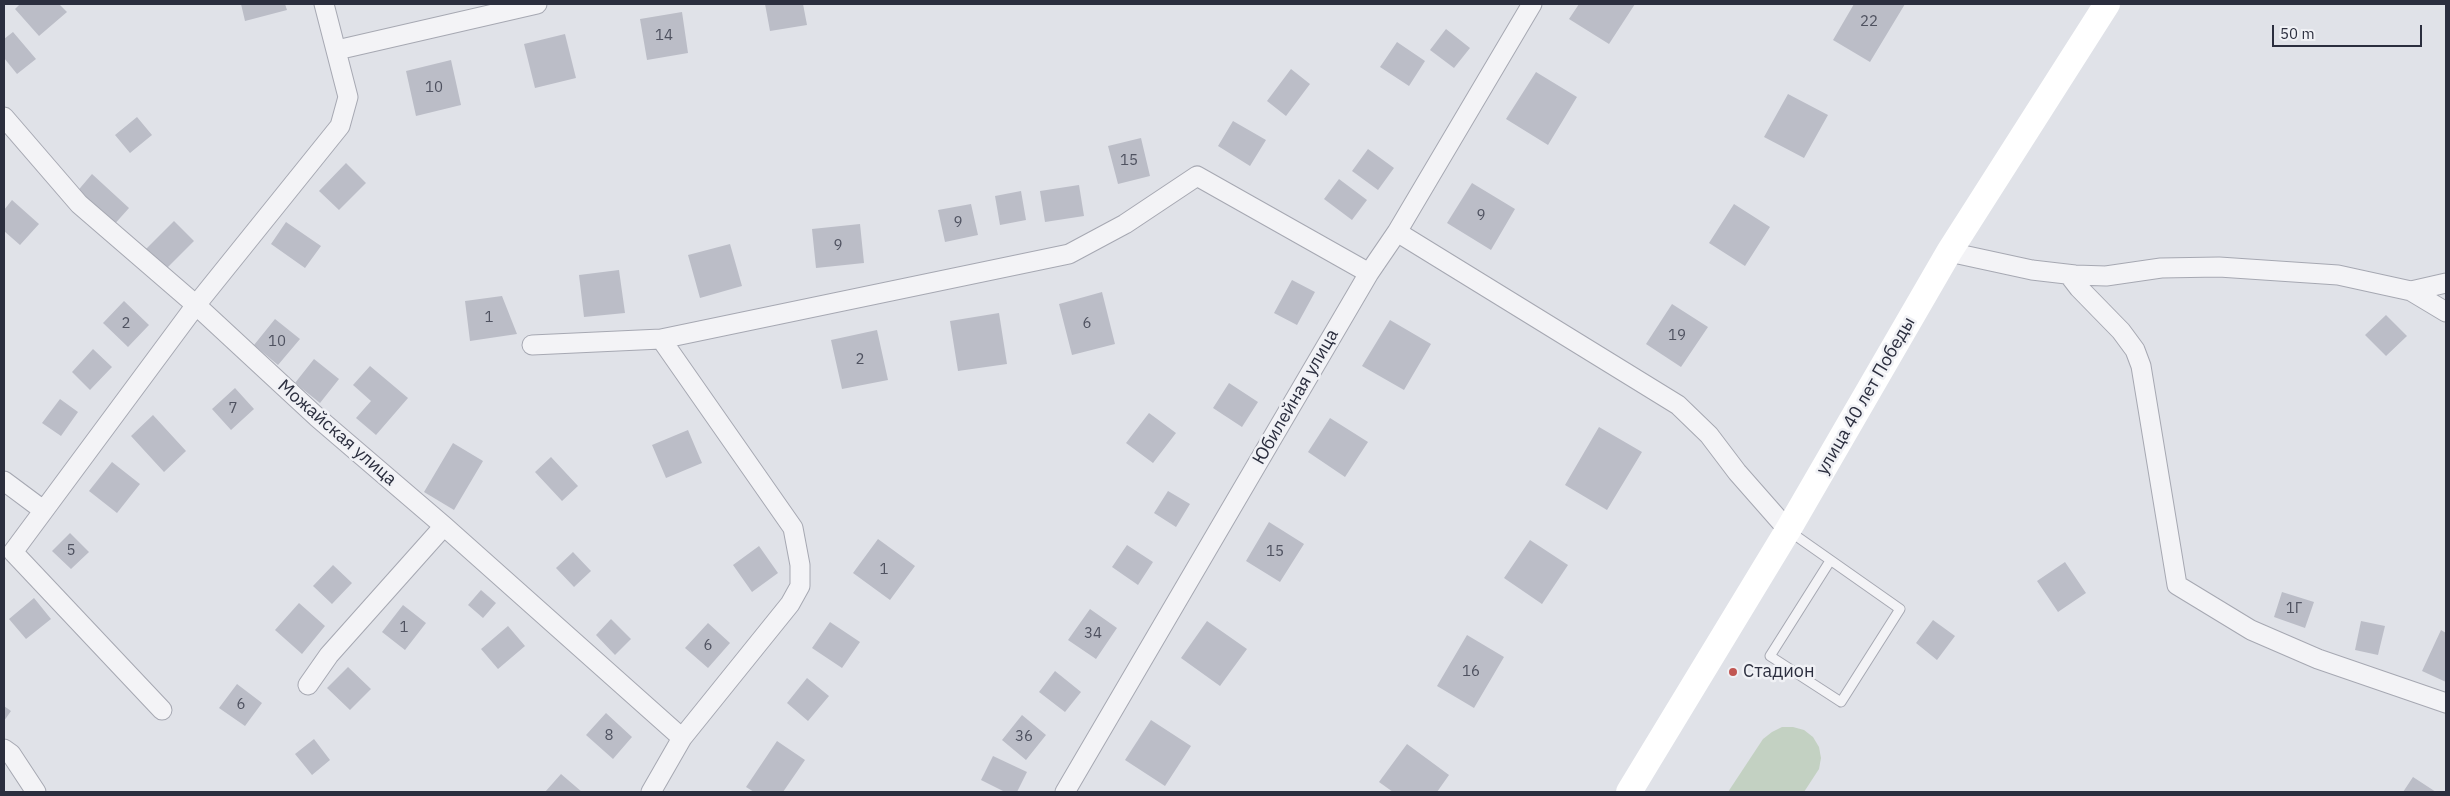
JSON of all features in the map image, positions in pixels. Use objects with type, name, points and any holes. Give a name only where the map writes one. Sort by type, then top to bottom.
[{"type":"street","points":[[162,710],[8,548],[43,510],[196,305],[340,126],[348,97],[324,4]]},
{"type":"street","points":[[337,50],[537,4]]},
{"type":"street","name":"улица 40 лет Победы","points":[[1629,792],[1788,530],[1949,252],[2108,4]]},
{"type":"street","name":"Юбилейная улица","points":[[1065,792],[1369,273],[1397,232],[1523,9]]},
{"type":"street","name":"Можайская улица","points":[[4,117],[79,204],[196,305],[318,418],[444,526],[682,738]]},
{"type":"street","points":[[532,345],[662,339],[1069,254],[1125,224],[1197,176],[1369,273]]},
{"type":"street","points":[[1397,232],[1678,405],[1709,436],[1736,472],[1788,530]]},
{"type":"street","points":[[1949,252],[2032,270],[2069,274],[2106,276],[2161,268],[2219,267],[2338,275],[2411,290],[2446,312]]},
{"type":"street","points":[[2069,274],[2079,288],[2120,330],[2135,350],[2141,366],[2177,585],[2251,630],[2310,655],[2446,703]]},
{"type":"street","points":[[2411,290],[2446,282]]},
{"type":"street","points":[[651,792],[682,738],[790,604],[800,586],[800,565],[793,528],[662,339]]},
{"type":"street","points":[[4,481],[43,510]]},
{"type":"street","points":[[308,685],[330,655],[444,526]]},
{"type":"street","points":[[4,749],[11,754],[36,792]]},
{"type":"lane","points":[[1788,530],[1900,609],[1841,702],[1770,656],[1830,561]]},
{"type":"green space","points":[[1782,727],[1804,730],[1813,737],[1819,747],[1821,758],[1819,769],[1804,792],[1728,792],[1763,739]]},
{"type":"building","points":[[20,4],[59,4],[67,12],[39,36],[15,9]]},
{"type":"building","points":[[241,4],[285,4],[287,10],[245,21]]},
{"type":"building","points":[[765,4],[803,4],[807,25],[770,31]]},
{"type":"building","points":[[1579,4],[1635,4],[1609,44],[1569,19]]},
{"type":"building","points":[[1854,4],[1905,4],[1870,62],[1833,40]]},
{"type":"building","points":[[682,12],[688,53],[647,60],[640,19]]},
{"type":"building","points":[[1446,29],[1470,48],[1454,68],[1430,50]]},
{"type":"building","points":[[13,32],[36,59],[17,74],[4,58],[4,39]]},
{"type":"building","points":[[565,34],[576,78],[535,88],[524,44]]},
{"type":"building","points":[[1397,42],[1425,61],[1409,86],[1380,67]]},
{"type":"building","points":[[451,60],[461,105],[416,116],[406,71]]},
{"type":"building","points":[[1291,69],[1310,84],[1286,116],[1267,101]]},
{"type":"building","points":[[1536,72],[1577,97],[1548,145],[1506,119]]},
{"type":"building","points":[[1788,94],[1828,115],[1804,158],[1764,137]]},
{"type":"building","points":[[137,117],[152,135],[130,153],[115,135]]},
{"type":"building","points":[[1233,121],[1266,140],[1250,166],[1218,146]]},
{"type":"building","points":[[1141,138],[1150,176],[1118,184],[1108,146]]},
{"type":"building","points":[[1368,149],[1394,168],[1378,190],[1352,171]]},
{"type":"building","points":[[346,163],[366,183],[339,210],[319,191]]},
{"type":"building","points":[[92,174],[129,208],[112,227],[75,194]]},
{"type":"building","points":[[1339,179],[1367,200],[1352,220],[1324,199]]},
{"type":"building","points":[[1472,183],[1515,209],[1491,250],[1447,223]]},
{"type":"building","points":[[1079,185],[1084,216],[1045,222],[1040,191]]},
{"type":"building","points":[[1021,191],[1026,220],[1000,225],[995,196]]},
{"type":"building","points":[[12,200],[39,224],[20,245],[4,231],[4,210]]},
{"type":"building","points":[[971,204],[978,235],[945,242],[938,210]]},
{"type":"building","points":[[1734,204],[1770,227],[1745,266],[1709,243]]},
{"type":"building","points":[[174,221],[194,241],[164,271],[144,251]]},
{"type":"building","points":[[286,222],[321,246],[305,268],[271,244]]},
{"type":"building","points":[[860,224],[864,263],[816,268],[812,229]]},
{"type":"building","points":[[730,244],[742,286],[700,298],[688,255]]},
{"type":"building","points":[[619,270],[625,313],[584,317],[579,275]]},
{"type":"building","points":[[1292,280],[1315,292],[1297,325],[1274,313]]},
{"type":"building","points":[[1102,292],[1115,344],[1072,355],[1059,304]]},
{"type":"building","points":[[502,296],[517,334],[470,341],[465,301]]},
{"type":"building","points":[[124,301],[149,325],[128,347],[103,323]]},
{"type":"building","points":[[1672,304],[1708,327],[1681,367],[1646,344]]},
{"type":"building","points":[[999,313],[1007,364],[958,371],[950,321]]},
{"type":"building","points":[[2386,315],[2407,336],[2386,356],[2365,335]]},
{"type":"building","points":[[275,319],[300,339],[278,365],[254,345]]},
{"type":"building","points":[[1390,320],[1431,344],[1404,390],[1362,366]]},
{"type":"building","points":[[877,330],[888,380],[842,389],[831,340]]},
{"type":"building","points":[[93,349],[112,367],[90,390],[72,372]]},
{"type":"building","points":[[314,359],[339,379],[320,403],[295,383]]},
{"type":"building","points":[[370,366],[408,398],[376,435],[356,418],[371,401],[353,385]]},
{"type":"building","points":[[1229,383],[1258,402],[1242,427],[1213,408]]},
{"type":"building","points":[[235,388],[254,409],[231,430],[212,409]]},
{"type":"building","points":[[60,399],[78,412],[61,436],[42,423]]},
{"type":"building","points":[[1149,413],[1176,433],[1153,463],[1126,443]]},
{"type":"building","points":[[153,415],[186,451],[164,472],[131,436]]},
{"type":"building","points":[[1330,418],[1368,442],[1345,477],[1308,452]]},
{"type":"building","points":[[1599,427],[1642,452],[1607,510],[1565,485]]},
{"type":"building","points":[[688,430],[702,463],[666,478],[652,445]]},
{"type":"building","points":[[453,443],[483,461],[454,510],[424,492]]},
{"type":"building","points":[[551,457],[578,486],[562,501],[535,472]]},
{"type":"building","points":[[112,462],[140,484],[117,513],[89,491]]},
{"type":"building","points":[[1168,491],[1190,504],[1176,527],[1154,513]]},
{"type":"building","points":[[1269,522],[1304,544],[1280,582],[1246,561]]},
{"type":"building","points":[[70,533],[89,552],[71,569],[52,551]]},
{"type":"building","points":[[878,539],[915,566],[890,600],[853,573]]},
{"type":"building","points":[[1530,540],[1568,565],[1542,604],[1504,578]]},
{"type":"building","points":[[1127,545],[1153,562],[1138,585],[1112,567]]},
{"type":"building","points":[[759,546],[778,573],[752,592],[733,565]]},
{"type":"building","points":[[573,552],[591,571],[574,587],[556,568]]},
{"type":"building","points":[[2065,562],[2086,593],[2058,612],[2037,581]]},
{"type":"building","points":[[333,565],[352,583],[332,604],[313,586]]},
{"type":"building","points":[[481,590],[496,603],[483,618],[468,605]]},
{"type":"building","points":[[2282,592],[2314,602],[2305,628],[2274,617]]},
{"type":"building","points":[[34,598],[51,619],[26,639],[9,619]]},
{"type":"building","points":[[299,603],[325,626],[302,654],[275,630]]},
{"type":"building","points":[[403,605],[426,623],[405,650],[382,632]]},
{"type":"building","points":[[1090,609],[1117,628],[1096,659],[1068,640]]},
{"type":"building","points":[[611,619],[631,639],[615,655],[596,635]]},
{"type":"building","points":[[1933,620],[1955,636],[1937,660],[1916,643]]},
{"type":"building","points":[[1207,621],[1247,649],[1220,686],[1181,658]]},
{"type":"building","points":[[2361,621],[2385,626],[2378,655],[2355,650]]},
{"type":"building","points":[[830,622],[860,642],[842,668],[812,648]]},
{"type":"building","points":[[708,623],[730,643],[708,668],[685,648]]},
{"type":"building","points":[[508,626],[525,646],[498,669],[481,649]]},
{"type":"building","points":[[2441,630],[2446,633],[2446,682],[2422,671]]},
{"type":"building","points":[[1467,635],[1504,657],[1474,708],[1437,686]]},
{"type":"building","points":[[348,667],[371,689],[350,710],[327,688]]},
{"type":"building","points":[[1055,671],[1081,692],[1065,712],[1039,692]]},
{"type":"building","points":[[807,678],[829,696],[808,721],[787,703]]},
{"type":"building","points":[[237,684],[262,703],[245,726],[219,708]]},
{"type":"building","points":[[4,706],[11,711],[4,721]]},
{"type":"building","points":[[606,713],[632,737],[613,759],[586,735]]},
{"type":"building","points":[[1022,715],[1046,735],[1026,760],[1002,740]]},
{"type":"building","points":[[1151,720],[1191,746],[1165,786],[1125,760]]},
{"type":"building","points":[[314,739],[330,760],[312,775],[295,754]]},
{"type":"building","points":[[777,741],[805,760],[783,792],[754,792],[746,787]]},
{"type":"building","points":[[1407,744],[1449,775],[1437,792],[1393,792],[1379,782]]},
{"type":"building","points":[[993,756],[1027,772],[1017,792],[1005,792],[981,780]]},
{"type":"building","points":[[561,774],[582,792],[545,792]]},
{"type":"building","points":[[2413,777],[2436,792],[2403,792]]},
{"type":"place","name":"Стадион","points":[[1733,672]]}]
